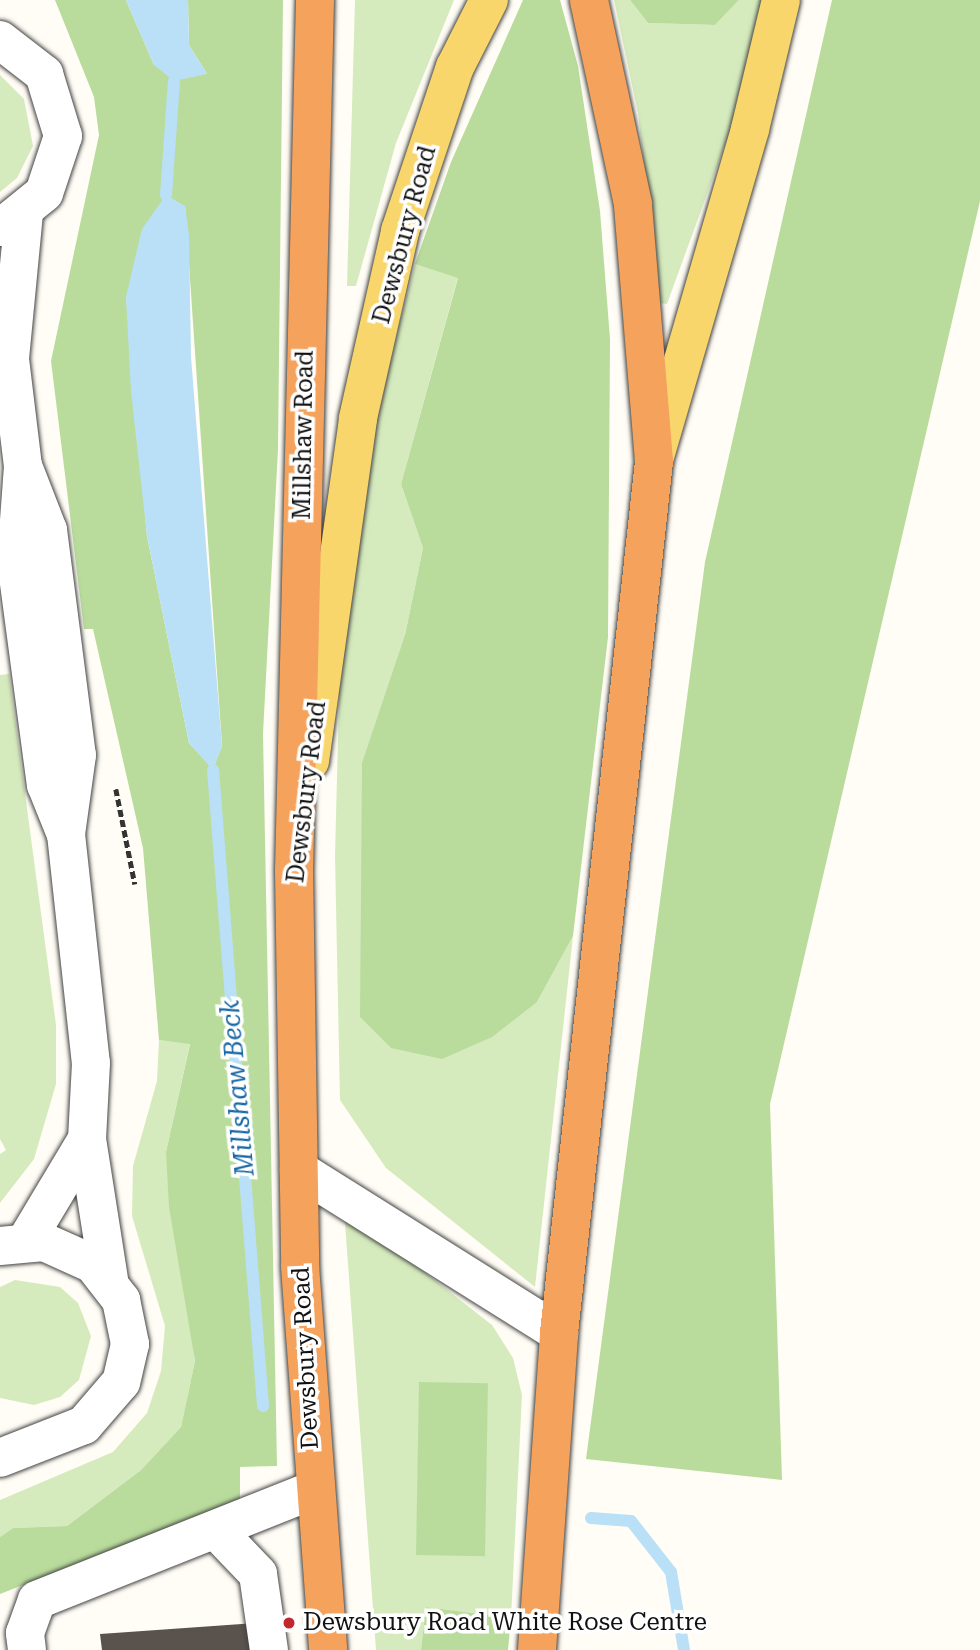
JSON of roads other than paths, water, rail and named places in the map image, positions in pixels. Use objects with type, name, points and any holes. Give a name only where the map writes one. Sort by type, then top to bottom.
[{"type":"highway","name":"Millshaw Road","points":[[294,870],[315,0]]},
{"type":"highway","points":[[537,1650],[559,1333],[654,461],[633,204],[589,0]]},
{"type":"highway","name":"Dewsbury Road","points":[[294,870],[299,1170],[313,1490],[328,1650]]},
{"type":"main road","name":"Dewsbury Road","points":[[294,870],[358,418],[400,232],[455,67],[489,0]]},
{"type":"main road","points":[[654,461],[780,0]]},
{"type":"lane","points":[[0,40],[44,74],[62,116],[55,174],[12,221],[5,351],[23,466],[16,561],[46,785],[66,834],[91,1063],[87,1139],[110,1280],[128,1322],[121,1382],[83,1425],[42,1438],[0,1458]]},
{"type":"lane","points":[[87,1139],[13,1244],[78,1253],[110,1280]]},
{"type":"lane","points":[[299,1170],[559,1333]]},
{"type":"lane","points":[[0,1434],[42,1438]]},
{"type":"lane","points":[[27,1650],[25,1633],[37,1600],[313,1490]]},
{"type":"lane","points":[[216,1530],[258,1574],[269,1650]]},
{"type":"water","points":[[126,0],[188,0],[189,45],[207,74],[174,81],[154,65]]},
{"type":"water","points":[[166,195],[185,206],[189,235],[191,357],[222,746],[213,770],[189,743],[147,536],[131,391],[126,297],[142,229]]},
{"type":"waterway","name":"Millshaw Beck","points":[[166,195],[174,81]]},
{"type":"waterway","name":"Millshaw Beck","points":[[213,770],[263,1406]]},
{"type":"waterway","name":"Millshaw Beck","points":[[591,1518],[631,1521],[671,1572],[684,1650]]},
{"type":"place","name":"Dewsbury Road White Rose Centre","points":[[289,1623]]}]
